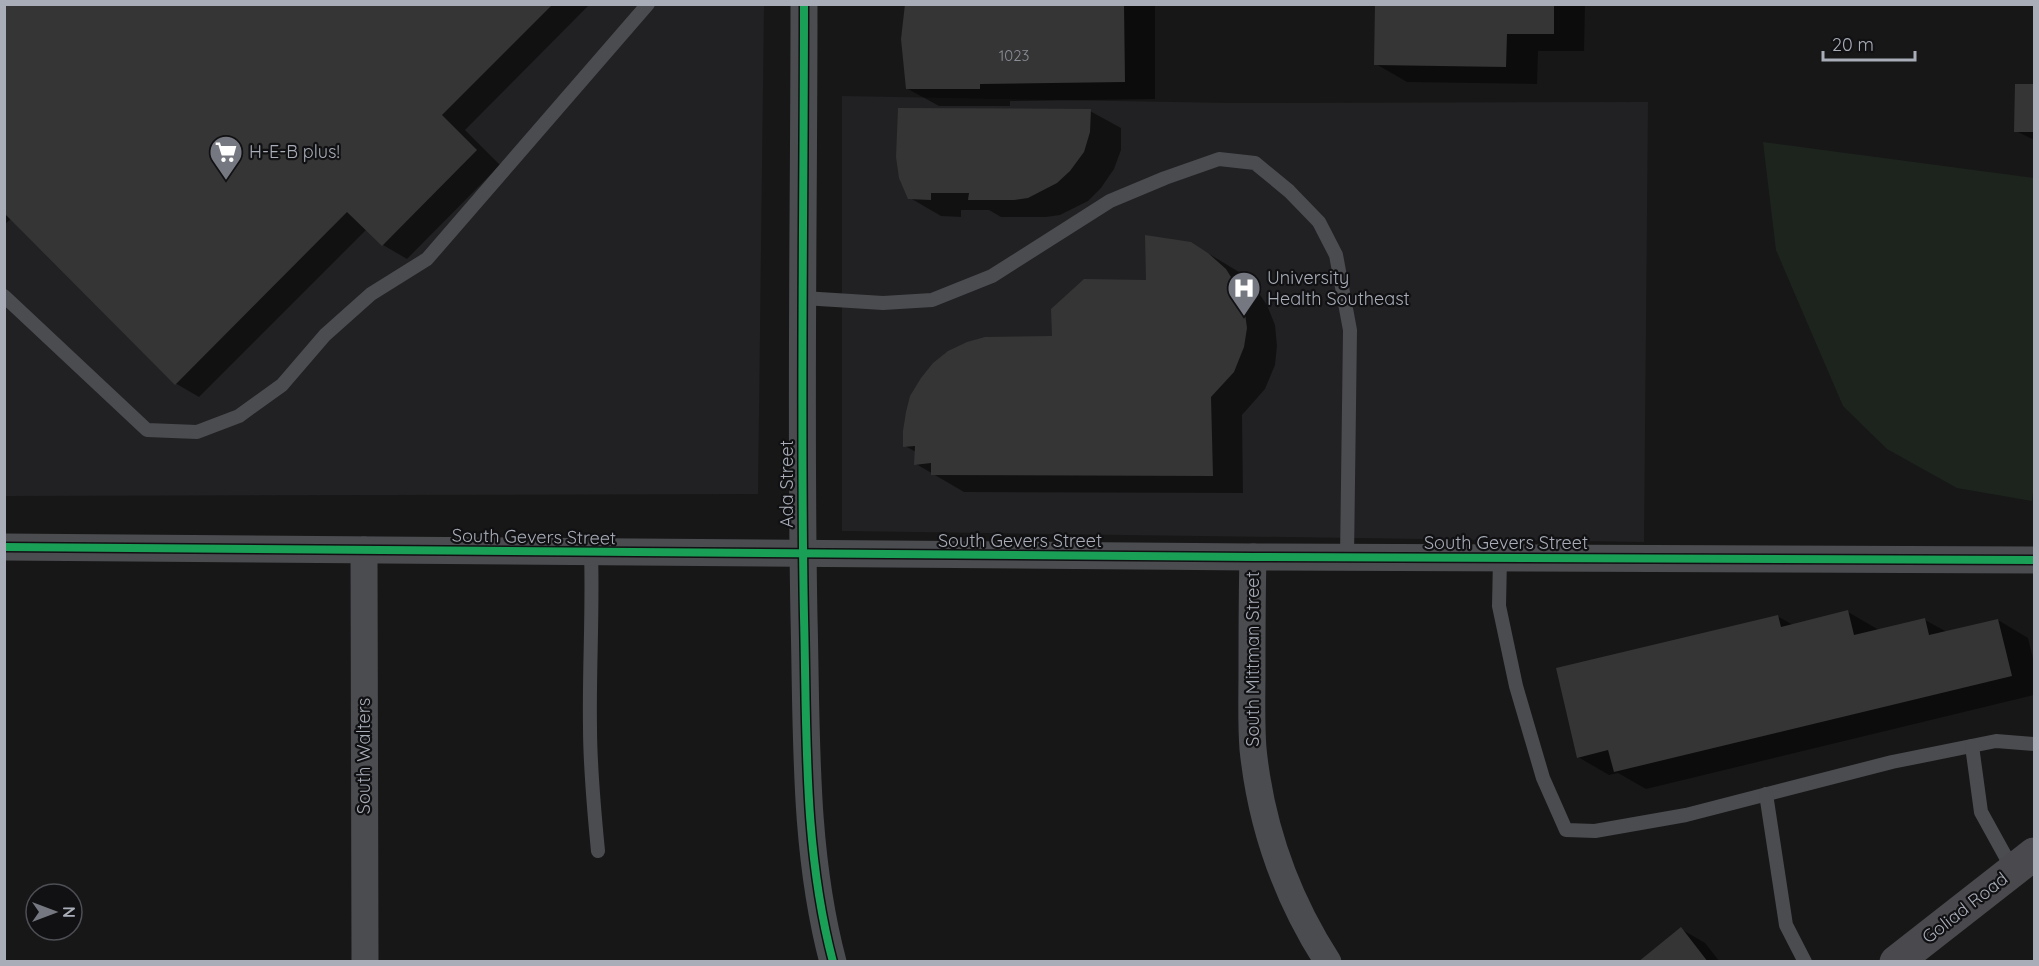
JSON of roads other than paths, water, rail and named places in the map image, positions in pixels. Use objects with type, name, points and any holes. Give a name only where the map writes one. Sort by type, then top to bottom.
[{"type":"main road","name":"Goliad Road","points":[[1900,960],[2024,862]]},
{"type":"street","name":"Ada Street","points":[[804,4],[802,554],[808,812],[815,880],[833,962]]},
{"type":"street","name":"South Gevers Street","points":[[4,547],[2034,564]]},
{"type":"street","name":"South Walters","points":[[364,550],[365,962]]},
{"type":"street","name":"South Mittman Street","points":[[1253,557],[1253,749],[1263,811],[1274,853],[1289,893],[1308,931],[1328,962]]},
{"type":"lane","points":[[4,296],[147,430],[196,432],[239,416],[282,385],[325,335],[371,294],[427,259],[648,4]]},
{"type":"lane","points":[[803,298],[883,303],[932,300],[992,276],[1121,196],[1219,159],[1255,163],[1289,190],[1319,222],[1336,255],[1350,330],[1347,558]]},
{"type":"lane","points":[[591,552],[593,605],[590,727],[592,791],[598,851]]},
{"type":"lane","points":[[1500,558],[1499,606],[1516,686],[1543,778],[1566,830],[1595,831],[1686,815],[1892,762],[1996,741],[2034,744]]},
{"type":"lane","points":[[1972,746],[1981,812],[2024,862]]},
{"type":"lane","points":[[1766,794],[1786,925],[1805,962]]},
{"type":"place","name":"H-E-B plus!","points":[[226,181]]},
{"type":"place","name":"University Health Southeast","points":[[1244,317]]}]
